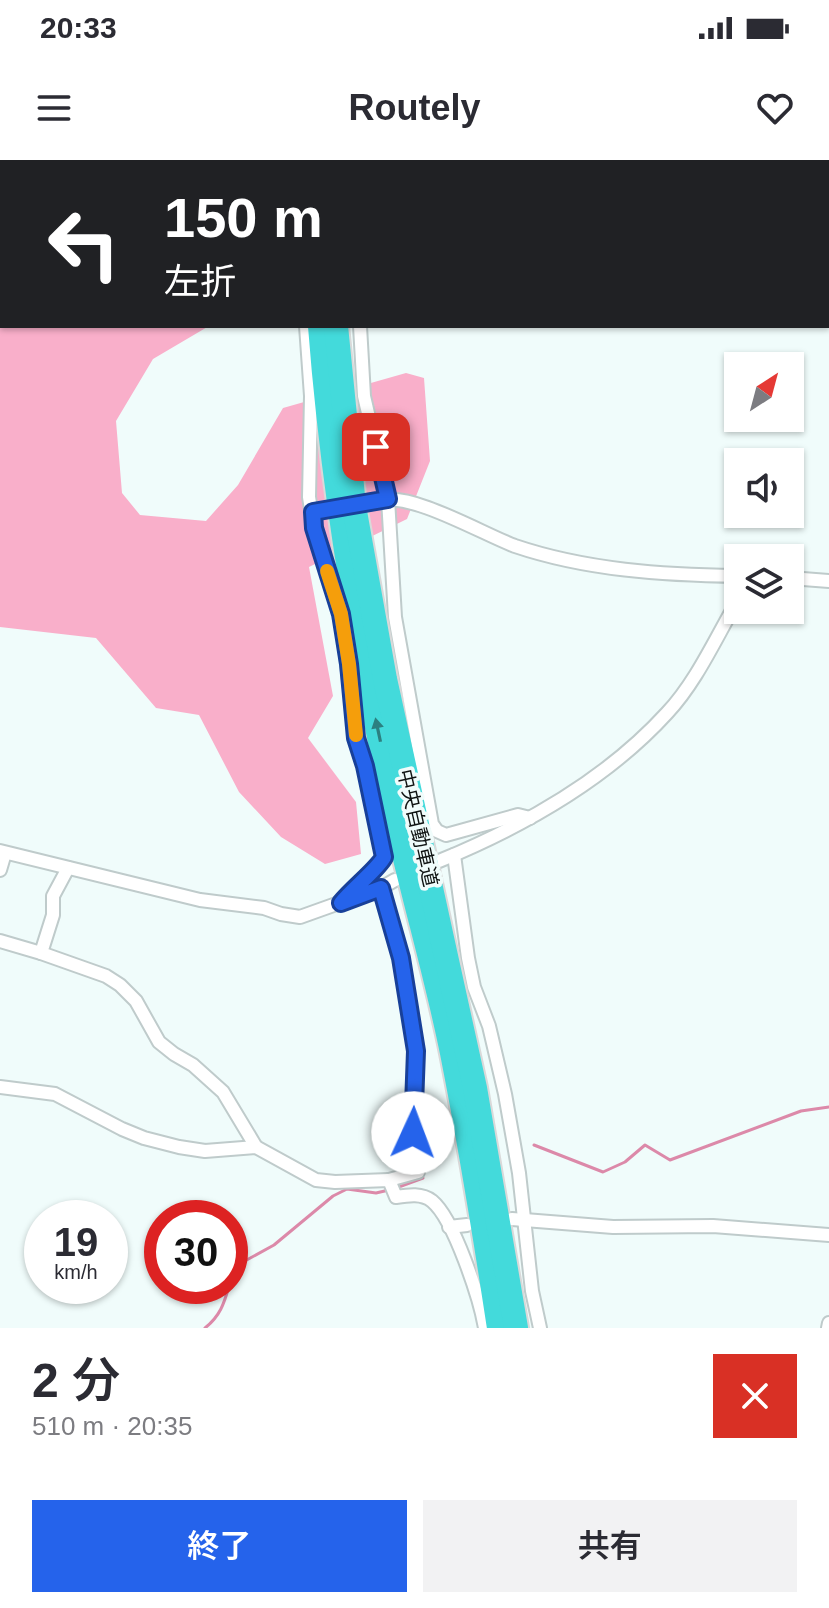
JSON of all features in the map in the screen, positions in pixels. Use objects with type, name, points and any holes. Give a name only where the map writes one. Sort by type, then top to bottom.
[{"type":"highway","name":"中央自動車道","points":[[320,328],[327,416],[341,526],[368,684],[451,1052],[499,1328]]},
{"type":"highway","name":"中央自動車道","points":[[336,328],[354,506],[382,665],[475,1088],[516,1328]]},
{"type":"street","points":[[306,328],[311,396],[309,497],[317,511],[314,528],[341,614],[356,738],[384,857],[381,864],[355,885],[341,903]]},
{"type":"street","points":[[360,328],[364,396],[384,501],[395,617],[432,824],[437,831],[446,835],[518,815],[530,818]]},
{"type":"street","points":[[317,511],[397,498],[514,546],[544,554],[613,569],[724,576]]},
{"type":"street","points":[[804,579],[829,581]]},
{"type":"street","points":[[439,861],[530,818],[592,779],[642,738],[687,688],[724,624]]},
{"type":"street","points":[[0,870],[2,852],[200,900],[264,908],[300,917],[395,880]]},
{"type":"street","points":[[454,855],[471,973],[489,1026],[505,1094],[519,1173],[518,1220],[540,1328]]},
{"type":"street","points":[[41,953],[53,915],[53,896],[68,868]]},
{"type":"street","points":[[0,941],[106,976],[120,985],[136,1001],[159,1042],[193,1065],[223,1092],[256,1147],[316,1180],[389,1180],[418,1172],[413,1133],[416,1051],[401,958],[381,888]]},
{"type":"street","points":[[0,1087],[55,1094],[122,1129],[179,1147],[205,1151],[256,1147]]},
{"type":"street","points":[[389,1180],[396,1197],[416,1194],[431,1200],[449,1227],[458,1242],[485,1328]]},
{"type":"street","points":[[518,1220],[613,1227],[713,1226],[829,1235]]},
{"type":"street","points":[[449,1227],[467,1225]]},
{"type":"shaded area","points":[[0,328],[206,328],[153,359],[116,421],[122,493],[140,515],[206,521],[238,485],[283,408],[406,373],[424,378],[430,461],[407,519],[309,567],[333,696],[308,738],[356,802],[361,854],[325,864],[281,837],[239,792],[199,715],[156,708],[96,638],[0,627]]},
{"type":"waterway","points":[[534,1145],[603,1172],[625,1162],[645,1145],[670,1160],[801,1111],[829,1107]]},
{"type":"waterway","points":[[396,1188],[423,1178]]},
{"type":"waterway","points":[[248,1259],[274,1245],[333,1196],[347,1189],[376,1193],[389,1190]]},
{"type":"waterway","points":[[205,1328],[223,1304]]},
{"type":"slow traffic","points":[[327,571],[341,614],[356,735]]},
{"type":"route","points":[[376,447],[388,499],[313,512],[314,528],[341,614],[356,738],[384,857],[381,864],[355,885],[341,903],[381,888],[401,958],[416,1051],[413,1133]]}]
